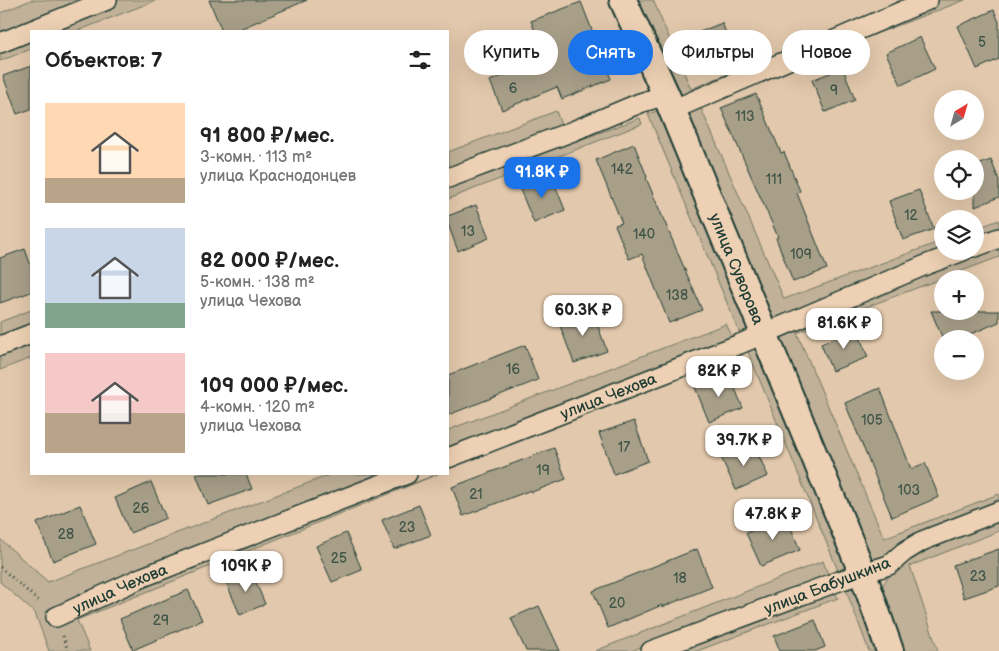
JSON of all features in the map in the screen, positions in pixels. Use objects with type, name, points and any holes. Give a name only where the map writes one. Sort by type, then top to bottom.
[{"type":"main road","name":"улица Суворова","points":[[623,0],[669,102],[863,574],[890,651]]},
{"type":"street","points":[[32,30],[107,0]]},
{"type":"street","points":[[449,178],[640,103],[669,102],[928,0]]},
{"type":"street","points":[[0,43],[30,31]]},
{"type":"street","points":[[984,244],[999,238]]},
{"type":"street","name":"улица Чехова","points":[[449,458],[764,334],[938,260]]},
{"type":"street","points":[[0,346],[30,334]]},
{"type":"street","name":"улица Чехова","points":[[56,617],[143,577],[404,475]]},
{"type":"street","name":"улица Бабушкина","points":[[651,651],[829,585],[889,565],[904,552],[922,541],[999,511]]},
{"type":"shaded area","points":[[31,0],[94,0],[0,38],[0,13]]},
{"type":"shaded area","points":[[120,0],[157,0],[80,30],[45,30]]},
{"type":"shaded area","points":[[635,0],[653,0],[666,30],[663,30],[663,63],[653,40],[653,30],[648,30]]},
{"type":"shaded area","points":[[907,0],[840,30],[834,30]]},
{"type":"shaded area","points":[[938,0],[965,0],[870,36],[870,30],[868,30]]},
{"type":"shaded area","points":[[30,36],[30,49],[0,61],[0,48]]},
{"type":"shaded area","points":[[782,52],[782,56],[772,60],[772,56]]},
{"type":"shaded area","points":[[782,67],[782,70],[772,75],[772,71]]},
{"type":"shaded area","points":[[669,75],[685,75],[691,89],[725,75],[738,75],[689,97],[677,94]]},
{"type":"shaded area","points":[[763,75],[771,75],[700,106],[784,299],[934,244],[934,254],[780,320],[769,316],[685,113],[693,105]]},
{"type":"shaded area","points":[[556,111],[562,128],[449,171],[449,152]]},
{"type":"shaded area","points":[[657,111],[749,330],[740,334],[648,114]]},
{"type":"shaded area","points":[[640,118],[642,124],[449,199],[449,188]]},
{"type":"shaded area","points":[[999,220],[999,235],[984,241],[984,226]]},
{"type":"shaded area","points":[[999,247],[999,257],[964,270],[940,270],[966,260],[984,260],[984,253]]},
{"type":"shaded area","points":[[934,272],[934,281],[797,333],[884,538],[999,494],[999,504],[886,560],[867,559],[778,340],[784,331]]},
{"type":"shaded area","points":[[30,310],[30,326],[0,338],[0,322]]},
{"type":"shaded area","points":[[726,324],[733,338],[449,449],[449,430]]},
{"type":"shaded area","points":[[30,343],[30,358],[0,370],[0,355]]},
{"type":"shaded area","points":[[755,344],[846,569],[839,573],[746,347]]},
{"type":"shaded area","points":[[329,475],[381,475],[140,569],[64,602],[74,616],[145,584],[436,475],[77,620],[90,651],[49,651],[35,613],[0,582],[0,539],[48,582]]},
{"type":"shaded area","points":[[999,517],[999,531],[910,566],[938,651],[901,651],[879,591],[888,577],[907,557]]},
{"type":"shaded area","points":[[823,561],[829,577],[631,651],[595,651]]},
{"type":"shaded area","points":[[854,588],[878,651],[869,651],[846,590]]},
{"type":"shaded area","points":[[835,592],[838,598],[697,651],[675,651]]},
{"type":"building","points":[[209,0],[307,0],[237,30],[222,30]]},
{"type":"building","points":[[581,2],[592,30],[568,30],[568,75],[609,75],[611,79],[562,99],[557,87],[502,110],[490,81],[505,75],[558,75],[558,30],[535,30],[531,21]]},
{"type":"building","points":[[994,10],[999,22],[999,59],[977,69],[958,26]]},
{"type":"building","points":[[722,23],[725,30],[704,30]]},
{"type":"building","points":[[920,37],[935,69],[901,85],[886,53]]},
{"type":"building","points":[[30,66],[30,109],[17,114],[3,76]]},
{"type":"building","points":[[825,75],[846,75],[855,100],[825,112],[812,80]]},
{"type":"building","points":[[756,94],[781,153],[784,152],[800,191],[797,193],[827,269],[793,282],[776,238],[778,237],[721,108]]},
{"type":"building","points":[[634,144],[646,178],[702,310],[669,323],[642,254],[629,259],[615,225],[622,223],[596,160]]},
{"type":"building","points":[[991,160],[999,180],[999,197],[975,207],[975,200],[984,200],[984,163]]},
{"type":"building","points":[[551,175],[565,210],[534,223],[519,187]]},
{"type":"building","points":[[919,190],[934,229],[903,240],[889,201]]},
{"type":"building","points":[[476,205],[489,238],[458,251],[449,227],[449,216]]},
{"type":"building","points":[[25,249],[30,263],[30,292],[0,303],[0,258]]},
{"type":"building","points":[[592,310],[607,351],[574,363],[559,323]]},
{"type":"building","points":[[984,311],[999,311],[999,322],[980,330],[939,330],[935,320],[984,320]]},
{"type":"building","points":[[856,328],[868,357],[832,371],[821,344]]},
{"type":"building","points":[[525,345],[538,380],[449,415],[449,375]]},
{"type":"building","points":[[729,374],[743,408],[709,422],[695,387]]},
{"type":"building","points":[[880,388],[911,469],[925,463],[939,497],[892,517],[845,403]]},
{"type":"building","points":[[634,421],[648,461],[614,474],[599,433]]},
{"type":"building","points":[[753,443],[768,476],[736,490],[721,457]]},
{"type":"building","points":[[554,448],[566,479],[463,516],[452,487]]},
{"type":"building","points":[[196,475],[246,475],[252,489],[208,505]]},
{"type":"building","points":[[151,482],[166,518],[130,533],[115,498]]},
{"type":"building","points":[[80,505],[96,544],[53,561],[37,523]]},
{"type":"building","points":[[419,505],[431,535],[394,549],[382,520]]},
{"type":"building","points":[[786,516],[800,550],[761,566],[746,533]]},
{"type":"building","points":[[346,533],[362,570],[332,582],[316,546]]},
{"type":"building","points":[[697,549],[712,587],[662,607],[662,605],[608,628],[593,591]]},
{"type":"building","points":[[999,549],[999,586],[964,598],[953,565]]},
{"type":"building","points":[[251,571],[265,604],[240,615],[226,582]]},
{"type":"building","points":[[188,590],[202,620],[133,650],[120,619]]},
{"type":"building","points":[[539,606],[560,651],[526,651],[511,618]]},
{"type":"building","points":[[815,620],[825,647],[815,651],[780,651],[774,636]]}]
